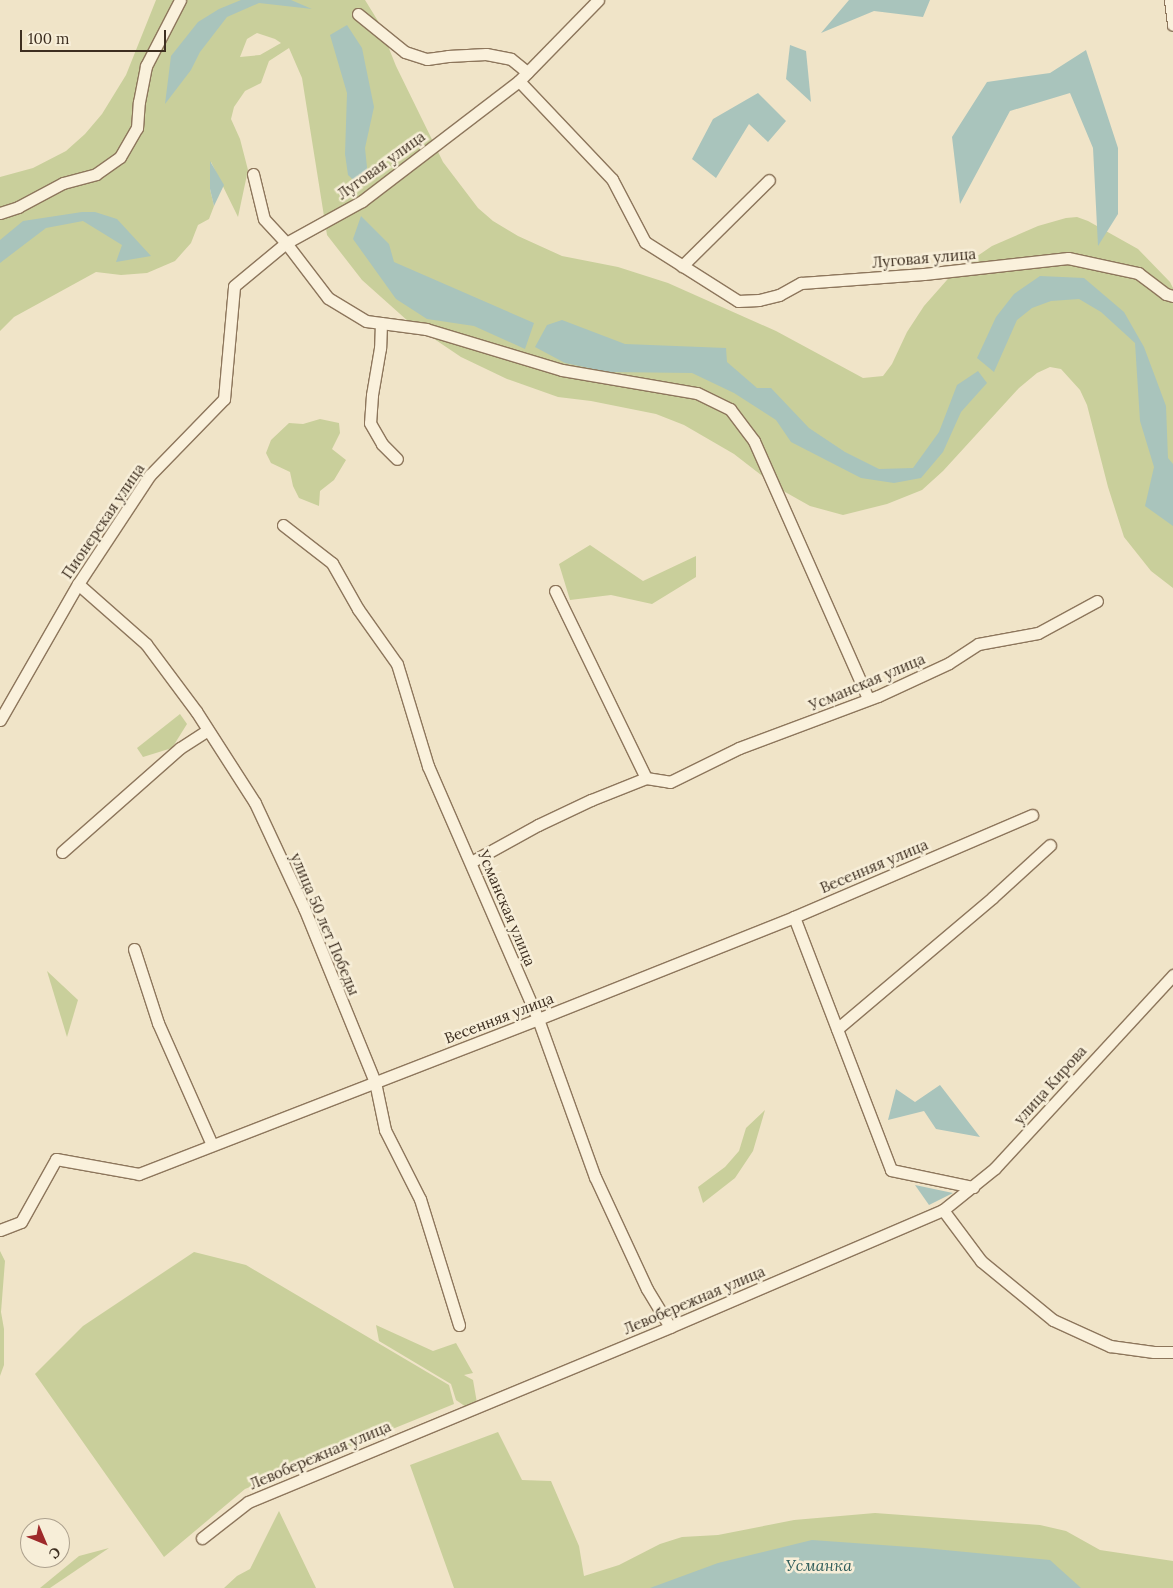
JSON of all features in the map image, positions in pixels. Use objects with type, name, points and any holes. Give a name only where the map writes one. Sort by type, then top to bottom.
[{"type":"street","points":[[0,213],[18,207],[63,183],[96,174],[120,157],[137,128],[139,102],[146,66],[180,0]]},
{"type":"street","name":"Луговая улица","points":[[234,286],[286,243],[362,201],[519,82],[598,0]]},
{"type":"street","points":[[1170,0],[1173,25]]},
{"type":"street","points":[[358,14],[405,52],[427,60],[448,56],[486,54],[511,60],[528,72]]},
{"type":"street","name":"Луговая улица","points":[[519,82],[612,179],[645,242],[738,300],[759,300],[779,295],[801,283],[924,274],[1068,258],[1138,273],[1166,294],[1173,296]]},
{"type":"street","points":[[253,174],[264,218],[286,243],[328,298],[366,321],[426,328],[562,370],[697,393],[730,408],[754,441],[868,698]]},
{"type":"street","points":[[682,266],[769,180]]},
{"type":"street","name":"Пионерская улица","points":[[0,720],[78,584],[150,475],[224,399],[234,286]]},
{"type":"street","points":[[381,323],[370,423],[382,444],[397,459]]},
{"type":"street","name":"Усманская улица","points":[[283,525],[332,563],[358,609],[397,664],[428,766],[538,1019],[595,1177],[647,1289],[670,1327]]},
{"type":"street","name":"улица 50 лет Победы","points":[[78,584],[146,644],[208,730],[255,803],[304,908],[375,1082],[385,1130],[420,1199],[459,1325]]},
{"type":"street","points":[[471,862],[547,821],[646,778],[554,591]]},
{"type":"street","name":"Усманская улица","points":[[646,778],[670,782],[739,748],[868,698],[878,696],[949,664],[978,644],[1038,633],[1097,601]]},
{"type":"street","points":[[62,852],[180,748],[208,730]]},
{"type":"street","name":"Весенняя улица","points":[[0,1230],[21,1222],[56,1159],[139,1174],[794,917],[1032,816]]},
{"type":"street","points":[[837,1029],[993,898],[1050,845]]},
{"type":"street","points":[[794,917],[891,1170],[974,1187]]},
{"type":"street","points":[[134,949],[158,1023],[212,1145]]},
{"type":"street","name":"улица Кирова","points":[[943,1210],[974,1187],[995,1168],[1173,975]]},
{"type":"street","points":[[943,1210],[981,1260],[1053,1320],[1110,1346],[1154,1352],[1173,1352]]},
{"type":"street","name":"Левобережная улица","points":[[202,1538],[248,1502],[670,1327],[943,1210]]},
{"type":"green space","points":[[156,0],[365,0],[378,21],[396,66],[443,162],[478,208],[493,221],[518,236],[562,256],[618,267],[668,283],[776,331],[863,378],[883,376],[892,364],[907,332],[924,306],[954,272],[992,246],[1038,226],[1066,218],[1077,217],[1088,221],[1138,249],[1170,282],[1173,288],[1173,588],[1151,571],[1124,537],[1108,487],[1087,405],[1080,390],[1061,369],[1050,367],[1037,373],[1019,388],[943,471],[922,490],[887,504],[843,515],[810,506],[778,488],[734,454],[684,425],[656,414],[591,401],[558,397],[507,379],[461,357],[409,322],[362,280],[327,235],[302,78],[289,48],[269,61],[261,83],[245,91],[234,107],[231,119],[240,139],[248,170],[238,217],[211,162],[210,189],[214,206],[209,219],[198,225],[191,243],[175,261],[147,273],[121,275],[96,272],[14,317],[0,331],[0,177],[33,168],[66,151],[85,134],[102,114],[126,75]],"holes":[[[257,33],[281,43],[260,55],[240,57],[247,39]]]},
{"type":"green space","points":[[320,419],[339,423],[340,433],[332,449],[346,460],[334,480],[320,491],[319,506],[299,498],[293,486],[290,472],[271,463],[266,453],[271,440],[289,423],[303,424]]},
{"type":"green space","points":[[590,545],[643,581],[696,556],[696,577],[652,604],[611,595],[570,600],[559,564]]},
{"type":"green space","points":[[180,714],[187,724],[172,748],[143,757],[137,748]]},
{"type":"green space","points":[[47,971],[78,1000],[67,1037]]},
{"type":"green space","points":[[765,1110],[753,1151],[735,1178],[703,1203],[698,1187],[725,1167],[739,1151],[746,1128]]},
{"type":"green space","points":[[0,1251],[5,1261],[1,1312],[4,1329],[4,1365],[0,1376]]},
{"type":"green space","points":[[194,1252],[246,1265],[449,1385],[454,1404],[245,1489],[164,1557],[35,1374],[83,1326]]},
{"type":"green space","points":[[376,1325],[433,1351],[456,1343],[473,1373],[464,1375],[473,1380],[477,1403],[466,1407],[456,1400],[451,1384],[379,1341]]},
{"type":"green space","points":[[498,1432],[522,1480],[551,1481],[579,1546],[584,1576],[619,1565],[660,1544],[682,1537],[718,1535],[794,1520],[875,1513],[1040,1525],[1066,1531],[1100,1550],[1173,1561],[1173,1588],[454,1588],[410,1465]]},
{"type":"green space","points":[[279,1511],[316,1588],[224,1588],[237,1576],[250,1569]]},
{"type":"green space","points":[[109,1548],[50,1588],[40,1588],[64,1568],[70,1568],[70,1563],[79,1556]]},
{"type":"water","points":[[241,0],[291,0],[312,9],[259,3],[227,17],[200,52],[191,70],[165,104],[171,56],[198,22],[219,9]]},
{"type":"water","points":[[849,0],[930,0],[923,17],[874,11],[821,33]]},
{"type":"water","points":[[347,25],[362,48],[374,107],[365,148],[368,177],[361,187],[348,175],[345,154],[347,93],[330,35]]},
{"type":"water","points":[[790,45],[806,51],[811,102],[786,79]]},
{"type":"water","points":[[1086,50],[1118,148],[1118,214],[1098,246],[1093,148],[1070,93],[1010,111],[960,204],[952,137],[987,82],[1050,73]]},
{"type":"water","points":[[758,93],[786,121],[768,142],[749,124],[716,178],[692,159],[713,119]]},
{"type":"water","points":[[210,161],[224,185],[214,206],[210,189]]},
{"type":"water","points":[[82,212],[95,212],[117,219],[151,256],[116,262],[122,245],[83,221],[46,228],[0,263],[0,240],[23,221]]},
{"type":"water","points":[[361,216],[389,244],[394,262],[534,323],[525,349],[474,326],[427,319],[396,299],[353,239]]},
{"type":"water","points":[[1040,276],[1084,278],[1124,312],[1144,347],[1166,406],[1168,458],[1173,464],[1173,526],[1145,506],[1154,467],[1140,421],[1135,343],[1101,312],[1079,299],[1051,301],[1032,308],[1017,320],[994,372],[977,358],[996,317],[1014,294]]},
{"type":"water","points":[[562,320],[625,344],[726,348],[727,362],[757,388],[771,388],[809,428],[845,452],[879,469],[913,468],[939,432],[957,385],[978,371],[987,383],[961,412],[943,452],[921,478],[894,483],[861,478],[791,442],[776,420],[734,393],[692,373],[607,372],[565,363],[535,347],[547,325]]},
{"type":"water","points":[[940,1085],[980,1137],[936,1129],[924,1111],[888,1120],[896,1089],[915,1102]]},
{"type":"water","points":[[915,1185],[953,1193],[929,1205]]},
{"type":"water","name":"Усманка","points":[[812,1540],[1050,1560],[1081,1588],[650,1588],[718,1563]]}]
